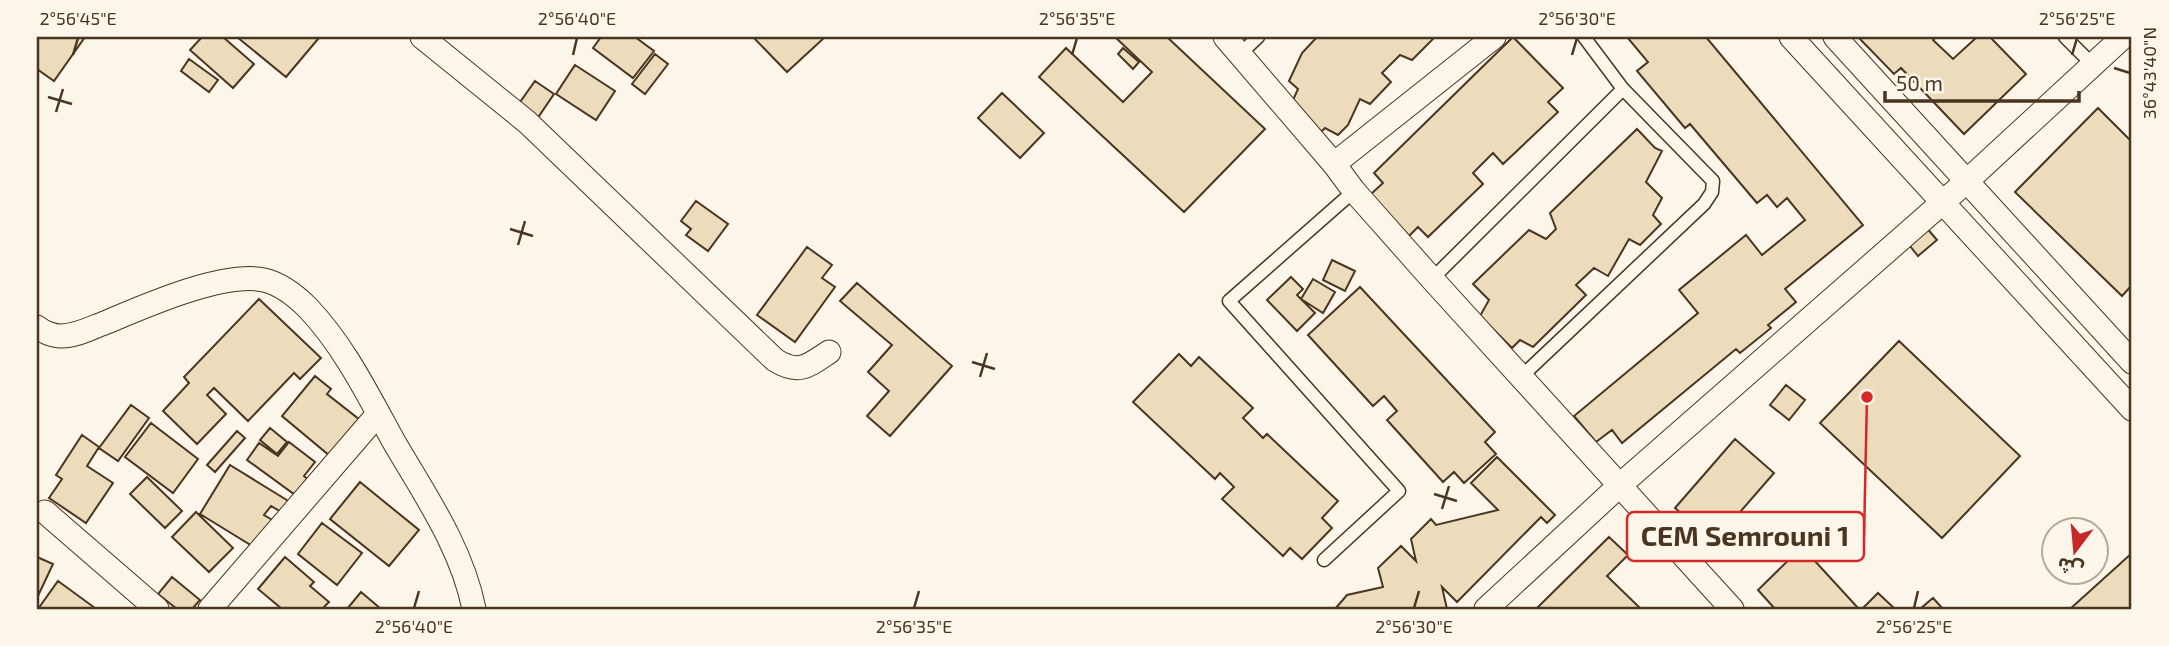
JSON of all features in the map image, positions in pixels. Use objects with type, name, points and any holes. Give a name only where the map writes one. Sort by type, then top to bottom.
[{"type":"street","points":[[422,37],[527,122],[775,360],[785,366],[806,367],[829,352]]},
{"type":"street","points":[[1334,164],[1494,37]]},
{"type":"street","points":[[1791,37],[2132,409]]},
{"type":"street","points":[[1835,37],[2132,362]]},
{"type":"street","points":[[1486,609],[1619,485],[1967,181],[2123,37]]},
{"type":"street","points":[[1232,45],[1354,191],[1432,279],[1732,609]]},
{"type":"street","points":[[37,327],[61,336],[79,333],[176,294],[233,280],[263,279],[284,287],[308,309],[346,357],[447,535],[468,582],[474,609]]},
{"type":"street","points":[[210,609],[379,414]]},
{"type":"street","points":[[45,512],[157,609]]},
{"type":"lane","points":[[1232,45],[1258,37]]},
{"type":"lane","points":[[1521,377],[1704,204],[1712,192],[1713,181],[1623,89],[1584,37]]},
{"type":"lane","points":[[2066,37],[2094,66]]},
{"type":"lane","points":[[1432,279],[1623,89]]},
{"type":"lane","points":[[1324,560],[1399,491],[1229,301],[1354,191]]},
{"type":"building","points":[[37,37],[85,37],[54,81],[37,69]]},
{"type":"building","points":[[202,37],[223,37],[254,64],[233,88],[190,50]]},
{"type":"building","points":[[237,37],[316,37],[318,39],[286,77]]},
{"type":"building","points":[[601,37],[635,37],[654,51],[633,78],[593,48]]},
{"type":"building","points":[[753,37],[825,37],[787,72]]},
{"type":"building","points":[[1115,37],[1167,37],[1265,129],[1184,212],[1039,77],[1066,48],[1123,102],[1152,72]]},
{"type":"building","points":[[1317,37],[1433,39],[1412,60],[1400,55],[1382,73],[1391,82],[1370,104],[1360,99],[1348,125],[1338,135],[1325,128],[1317,136],[1289,109],[1298,89],[1289,81],[1302,53]]},
{"type":"building","points":[[1513,37],[1563,88],[1548,102],[1558,112],[1503,164],[1493,153],[1473,173],[1483,184],[1428,237],[1418,227],[1409,236],[1370,195],[1383,183],[1374,173]]},
{"type":"building","points":[[1627,37],[1706,37],[1863,225],[1785,289],[1796,302],[1768,325],[1771,328],[1740,353],[1736,349],[1622,443],[1612,430],[1596,442],[1574,416],[1698,313],[1679,290],[1746,235],[1762,255],[1805,220],[1787,198],[1777,207],[1767,195],[1757,203],[1690,124],[1685,128],[1637,71],[1648,62]]},
{"type":"building","points":[[1858,37],[1936,37],[1933,40],[1953,59],[1977,37],[1990,37],[2026,74],[1964,134],[1901,68],[1894,74]]},
{"type":"building","points":[[1123,48],[1139,62],[1133,69],[1118,54]]},
{"type":"building","points":[[655,54],[668,64],[645,94],[632,84]]},
{"type":"building","points":[[189,59],[218,80],[209,92],[181,71]]},
{"type":"building","points":[[575,65],[615,91],[596,120],[556,94]]},
{"type":"building","points":[[535,81],[554,94],[537,119],[518,105]]},
{"type":"building","points":[[1002,93],[1044,133],[1020,158],[978,118]]},
{"type":"building","points":[[2098,108],[2132,142],[2132,285],[2122,296],[2015,192]]},
{"type":"building","points":[[1637,129],[1655,148],[1662,151],[1646,182],[1662,198],[1653,215],[1661,224],[1640,245],[1629,239],[1608,276],[1594,268],[1576,285],[1586,295],[1533,347],[1520,340],[1512,348],[1480,316],[1489,300],[1473,284],[1529,230],[1546,239],[1556,229],[1550,213]]},
{"type":"building","points":[[696,201],[728,224],[708,251],[686,235],[691,229],[681,221]]},
{"type":"building","points":[[1925,226],[1937,240],[1918,256],[1906,241]]},
{"type":"building","points":[[807,247],[832,265],[822,278],[835,287],[795,342],[757,315]]},
{"type":"building","points":[[1332,260],[1355,271],[1345,291],[1323,280]]},
{"type":"building","points":[[1291,277],[1303,289],[1297,295],[1315,313],[1297,331],[1267,300]]},
{"type":"building","points":[[1313,279],[1335,292],[1323,313],[1301,299]]},
{"type":"building","points":[[857,283],[952,366],[890,436],[867,416],[889,391],[868,372],[892,345],[840,301]]},
{"type":"building","points":[[1360,287],[1495,432],[1485,442],[1496,454],[1464,483],[1454,472],[1443,482],[1387,420],[1397,411],[1384,396],[1373,406],[1308,335]]},
{"type":"building","points":[[259,299],[321,358],[300,379],[294,373],[248,421],[214,388],[207,395],[226,414],[197,444],[163,411],[189,383],[184,377]]},
{"type":"building","points":[[1899,341],[2020,456],[1942,538],[1820,423]]},
{"type":"building","points":[[1179,354],[1191,366],[1199,357],[1253,408],[1243,418],[1263,438],[1267,434],[1338,501],[1322,518],[1332,528],[1302,559],[1290,548],[1283,556],[1222,499],[1234,487],[1220,473],[1215,479],[1133,402]]},
{"type":"building","points":[[315,376],[331,389],[327,394],[360,420],[330,456],[282,416]]},
{"type":"building","points":[[1786,385],[1805,400],[1789,420],[1770,405]]},
{"type":"building","points":[[131,405],[149,418],[118,461],[99,448]]},
{"type":"building","points":[[151,423],[198,459],[173,493],[125,457]]},
{"type":"building","points":[[270,428],[287,442],[277,454],[260,440]]},
{"type":"building","points":[[237,431],[245,438],[215,472],[207,465]]},
{"type":"building","points":[[82,435],[99,447],[87,466],[113,483],[86,523],[49,498],[62,479],[56,475]]},
{"type":"building","points":[[1735,439],[1774,473],[1714,542],[1675,508]]},
{"type":"building","points":[[289,442],[315,462],[304,476],[310,481],[298,497],[247,460],[259,443],[278,456]]},
{"type":"building","points":[[1497,457],[1555,515],[1547,523],[1541,517],[1457,602],[1442,587],[1447,609],[1335,609],[1347,595],[1383,587],[1378,568],[1401,546],[1416,561],[1411,539],[1431,519],[1436,525],[1498,510],[1471,483]]},
{"type":"building","points":[[230,465],[290,502],[283,513],[271,506],[264,515],[274,521],[257,549],[200,514]]},
{"type":"building","points":[[147,477],[182,511],[165,528],[130,494]]},
{"type":"building","points":[[360,482],[419,530],[389,566],[330,519]]},
{"type":"building","points":[[196,512],[233,548],[209,572],[172,537]]},
{"type":"building","points":[[322,523],[362,553],[337,585],[298,554]]},
{"type":"building","points":[[1609,537],[1628,555],[1607,576],[1641,609],[1536,609]]},
{"type":"building","points":[[1802,547],[1859,609],[1775,609],[1758,590]]},
{"type":"building","points":[[2132,553],[2132,609],[2070,609],[2095,586],[2110,586],[2110,573]]},
{"type":"building","points":[[37,557],[53,564],[37,598]]},
{"type":"building","points":[[285,557],[314,582],[310,586],[329,602],[322,609],[282,609],[258,589]]},
{"type":"building","points":[[172,577],[200,600],[192,609],[177,609],[158,594]]},
{"type":"building","points":[[58,581],[95,608],[38,609]]},
{"type":"building","points":[[361,592],[381,609],[347,609]]},
{"type":"building","points":[[1878,593],[1895,609],[1862,609]]},
{"type":"building","points":[[1933,598],[1943,609],[1920,609]]},
{"type":"place","name":"CEM Semrouni 1","points":[[1867,397]]}]
